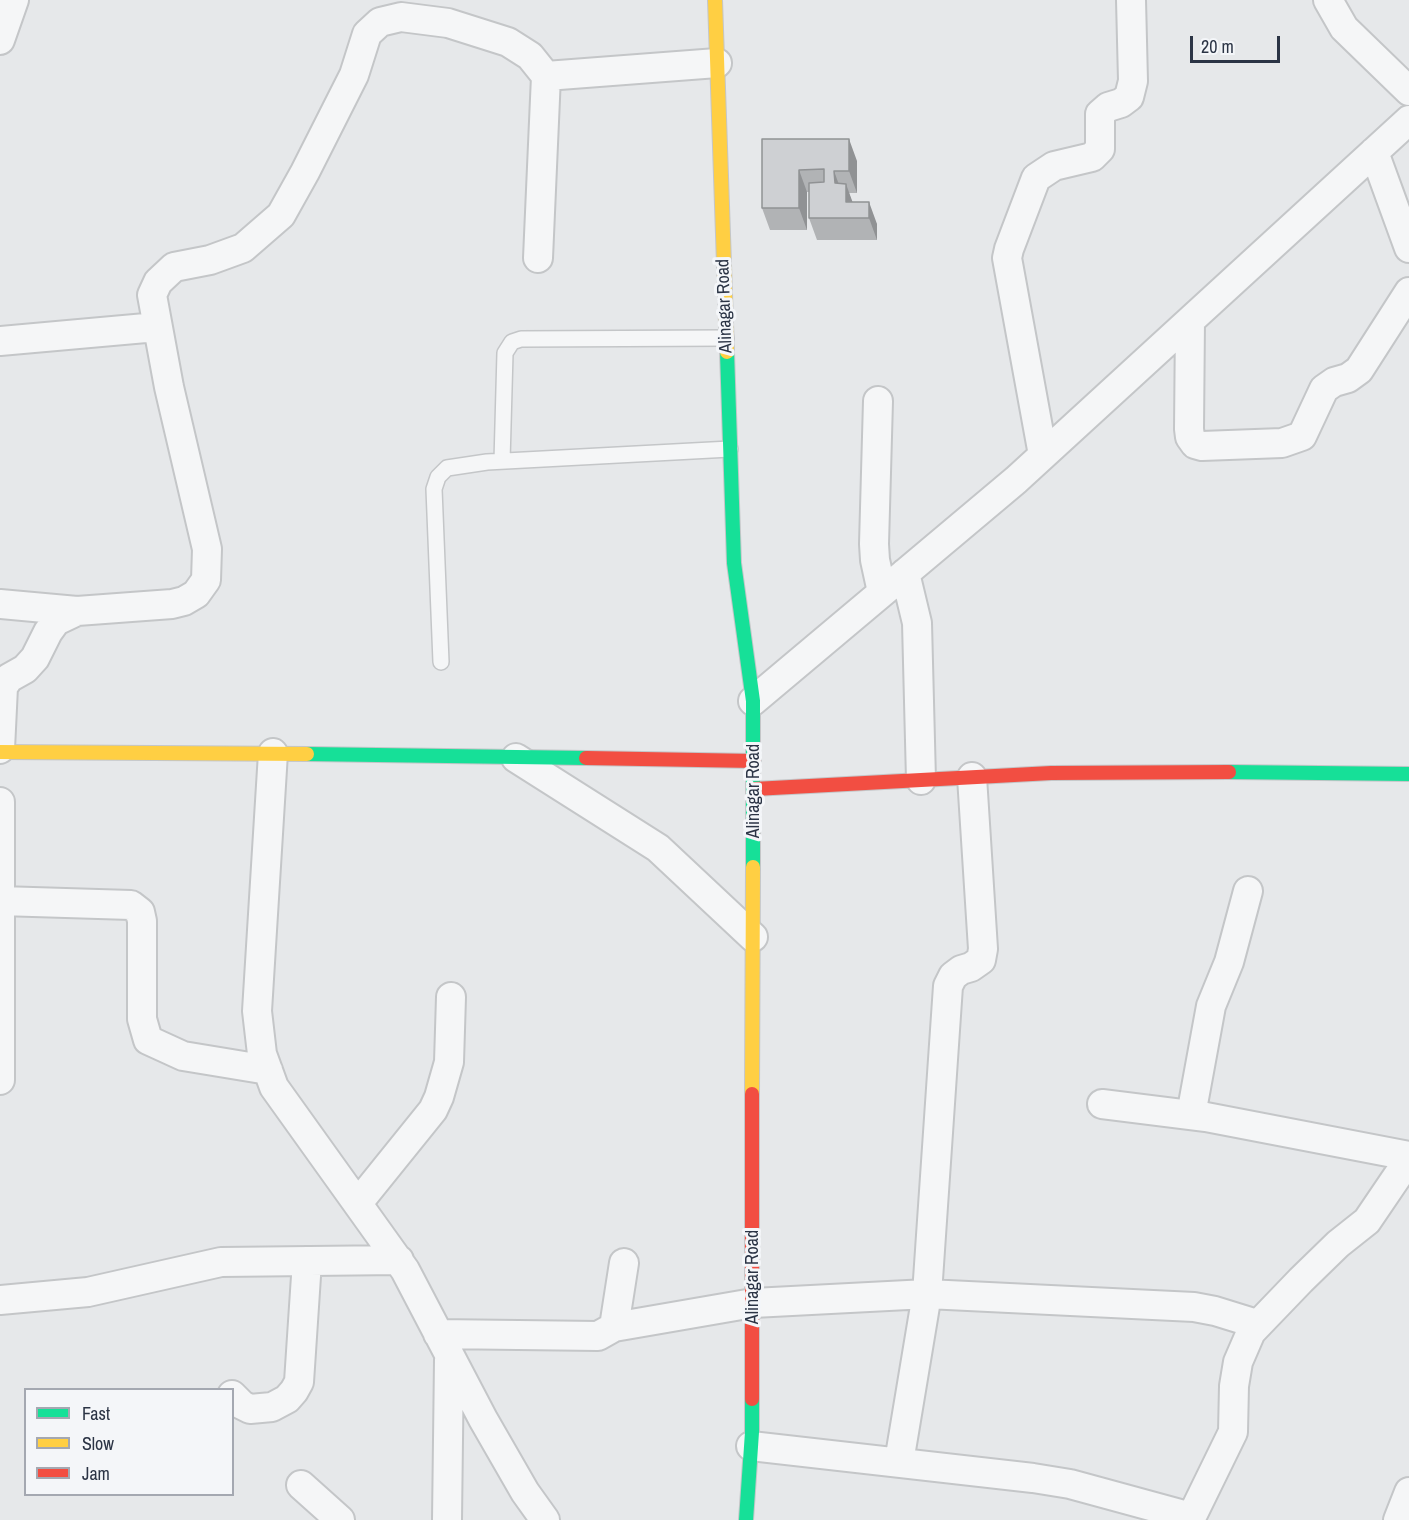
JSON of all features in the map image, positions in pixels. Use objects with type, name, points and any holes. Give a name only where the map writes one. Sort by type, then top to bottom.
[{"type":"main road","name":"Alinagar Road","points":[[715,0],[734,563],[753,701],[753,1303],[751,1446],[746,1520]]},
{"type":"main road","points":[[0,750],[754,761]]},
{"type":"main road","points":[[754,789],[1051,773],[1290,771],[1409,774]]},
{"type":"street","points":[[0,40],[14,0]]},
{"type":"street","points":[[1043,455],[1007,258],[1036,178],[1054,165],[1092,157],[1100,149],[1100,114],[1108,107],[1121,103],[1129,97],[1132,81],[1131,0]]},
{"type":"street","points":[[1328,0],[1344,28],[1409,91]]},
{"type":"street","points":[[0,604],[77,611],[172,604],[184,601],[196,594],[206,580],[207,549],[169,387],[152,295],[159,282],[174,267],[210,260],[243,248],[281,215],[354,75],[367,34],[380,22],[446,11],[508,42],[530,56],[546,76],[538,258]]},
{"type":"street","points":[[546,76],[717,63]]},
{"type":"street","points":[[753,701],[1016,480],[1409,120]]},
{"type":"street","points":[[1374,152],[1409,248]]},
{"type":"street","points":[[1190,321],[1189,429],[1190,437],[1195,444],[1202,446],[1282,443],[1302,436],[1324,389],[1359,370],[1409,292]]},
{"type":"street","points":[[0,341],[158,327]]},
{"type":"street","points":[[878,401],[874,544],[882,592]]},
{"type":"street","points":[[905,573],[917,623],[921,780]]},
{"type":"street","points":[[0,750],[3,687],[9,678],[25,669],[34,658],[56,621],[77,611]]},
{"type":"street","points":[[273,753],[257,1011],[262,1054],[274,1087],[399,1260],[483,1419],[525,1492],[545,1520]]},
{"type":"street","points":[[516,758],[658,848],[753,937]]},
{"type":"street","points":[[899,1462],[927,1294],[948,986],[953,976],[981,960],[983,950],[972,777]]},
{"type":"street","points":[[0,802],[0,1080]]},
{"type":"street","points":[[1191,1115],[1211,1006],[1228,962],[1248,891]]},
{"type":"street","points":[[0,901],[131,905],[140,912],[142,921],[142,1019],[148,1040],[183,1056],[268,1070]]},
{"type":"street","points":[[358,1203],[436,1104],[448,1062],[452,997]]},
{"type":"street","points":[[751,1446],[1070,1484],[1190,1518],[1233,1432],[1234,1386],[1238,1362],[1251,1332],[1338,1244],[1366,1221],[1409,1157],[1191,1115],[1102,1104]]},
{"type":"street","points":[[0,1300],[88,1292],[221,1262],[399,1260]]},
{"type":"street","points":[[234,1397],[250,1409],[272,1407],[288,1399],[294,1392],[299,1382],[306,1261]]},
{"type":"street","points":[[614,1327],[624,1263]]},
{"type":"street","points":[[444,1344],[598,1336],[614,1327],[753,1303],[927,1294],[1194,1308],[1215,1311],[1257,1324]]},
{"type":"street","points":[[444,1344],[447,1520]]},
{"type":"street","points":[[301,1485],[340,1520]]},
{"type":"street","points":[[1398,1520],[1409,1492]]},
{"type":"lane","points":[[502,461],[505,352],[512,342],[521,339],[726,338]]},
{"type":"lane","points":[[441,662],[434,489],[438,477],[447,468],[502,461],[730,449]]},
{"type":"building","points":[[762,139],[849,139],[849,171],[834,171],[835,183],[846,184],[846,202],[869,202],[869,218],[809,218],[809,183],[824,182],[824,169],[799,170],[799,208],[762,208]]},
{"type":"traffic: fast","points":[[727,352],[734,563],[753,701],[753,867]]},
{"type":"traffic: fast","points":[[307,754],[586,758]]},
{"type":"traffic: fast","points":[[1229,772],[1409,774]]},
{"type":"traffic: fast","points":[[746,1520],[752,1399]]},
{"type":"traffic: slow","points":[[715,0],[727,352]]},
{"type":"traffic: slow","points":[[0,752],[307,754]]},
{"type":"traffic: slow","points":[[752,1094],[753,867]]},
{"type":"traffic: jam","points":[[586,758],[754,761]]},
{"type":"traffic: jam","points":[[754,789],[1051,773],[1229,772]]},
{"type":"traffic: jam","points":[[752,1094],[752,1399]]}]
